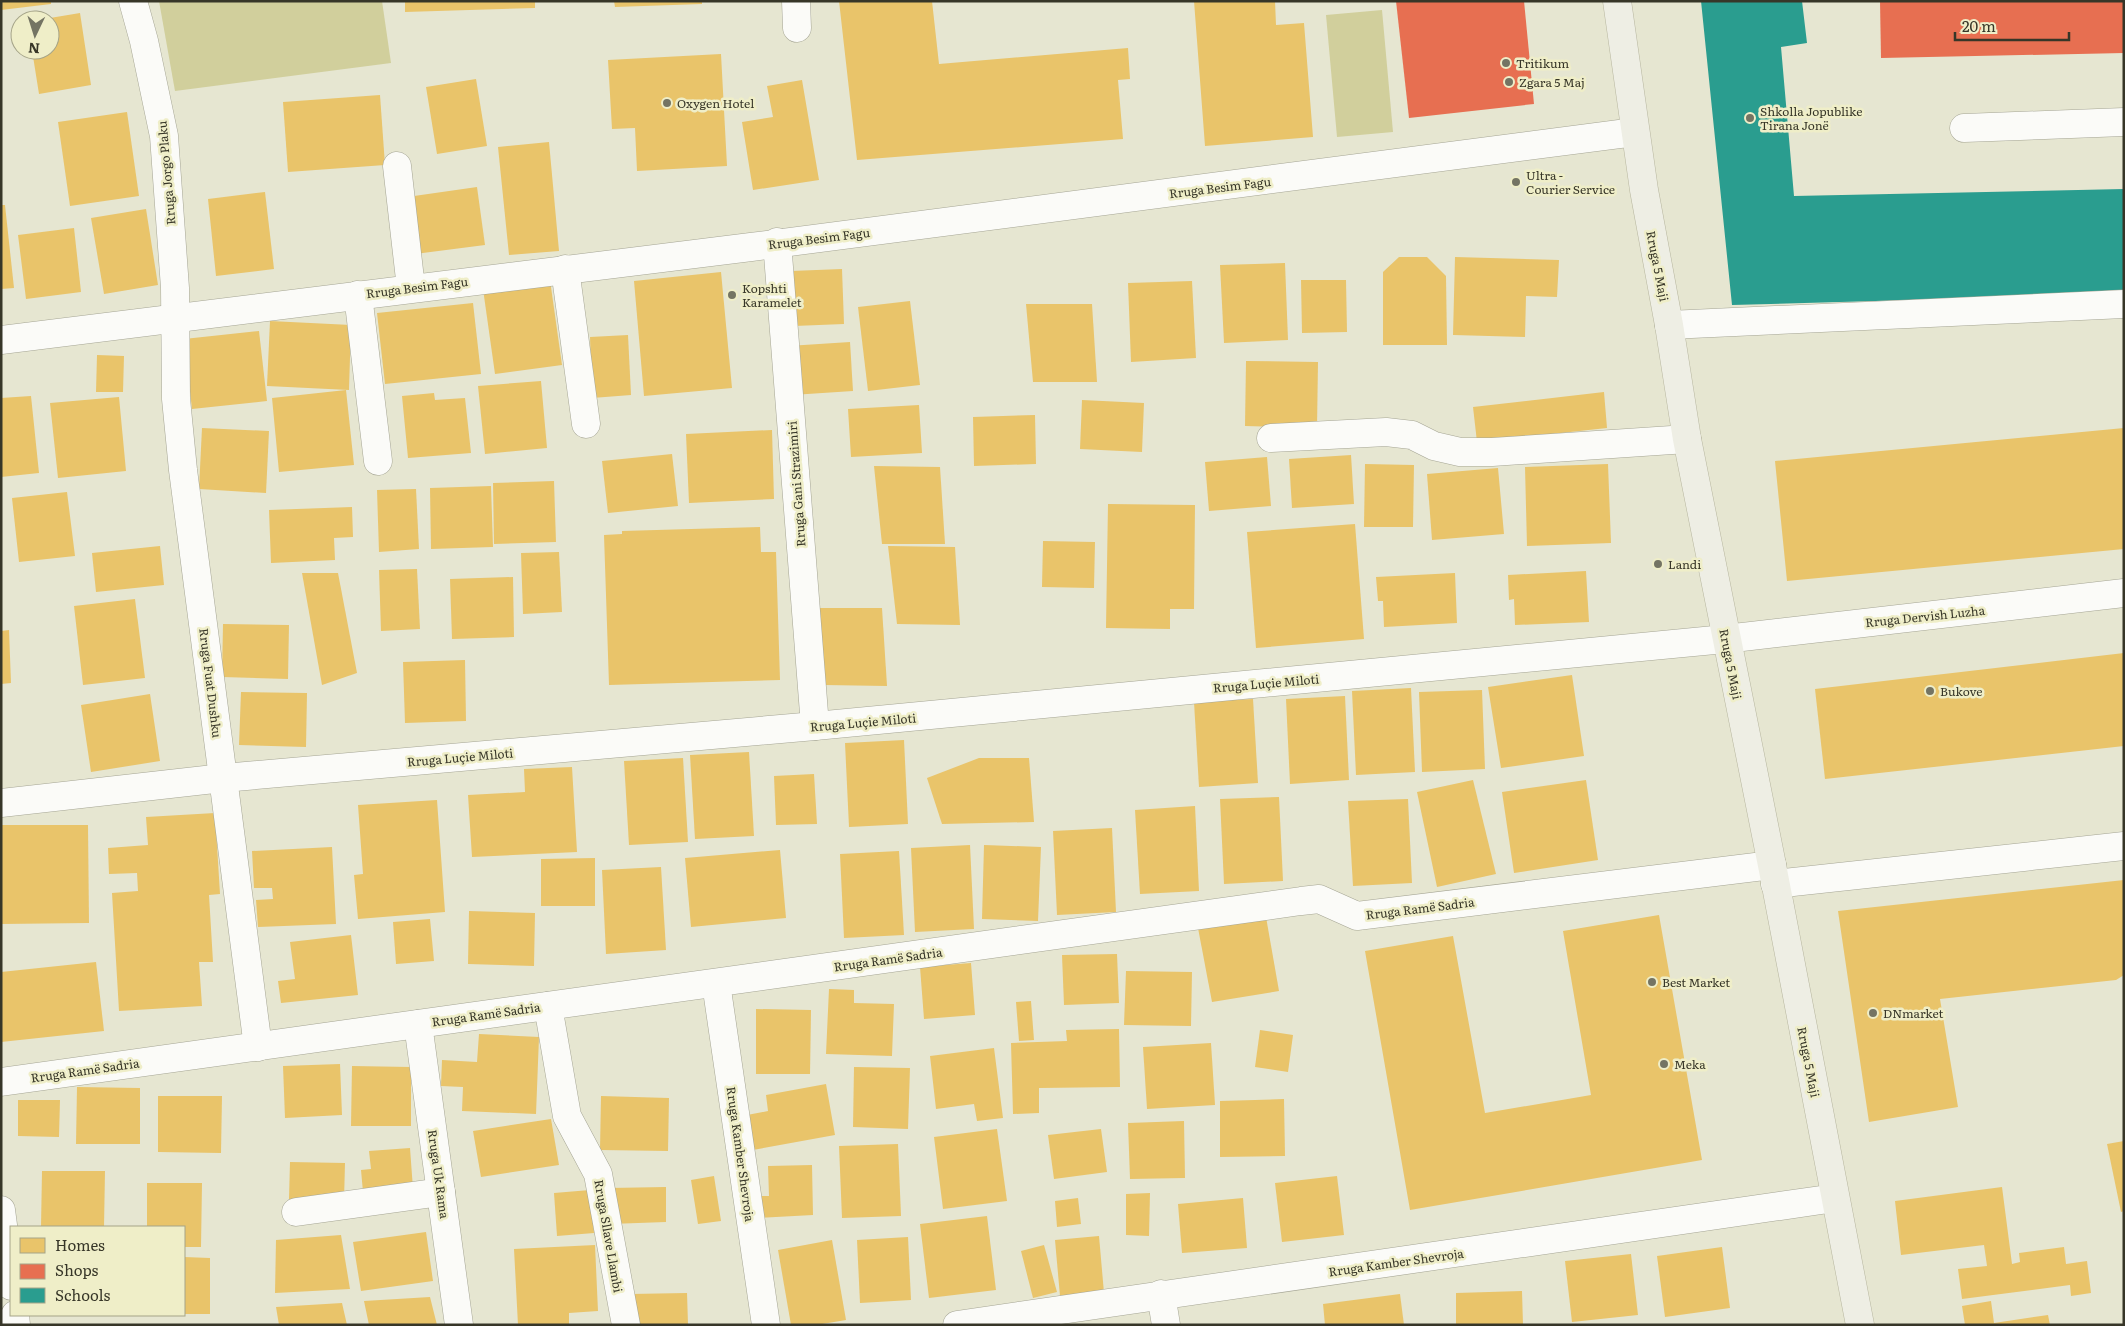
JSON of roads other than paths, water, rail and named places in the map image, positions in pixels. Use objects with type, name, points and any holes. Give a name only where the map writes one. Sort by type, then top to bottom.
[{"type":"main road","name":"Rruga 5 Maji","points":[[1617,1],[1644,190],[1669,325],[1687,439],[1860,1325]]},
{"type":"street","name":"Rruga Jorgo Plaku","points":[[133,1],[146,50],[164,136],[175,288],[174,318]]},
{"type":"street","points":[[796,1],[797,28]]},
{"type":"street","points":[[1964,128],[2124,122]]},
{"type":"street","name":"Rruga Besim Fagu","points":[[1,340],[1406,163],[1636,132]]},
{"type":"street","points":[[396,166],[411,288]]},
{"type":"street","name":"Rruga Gani Strazimiri","points":[[777,242],[815,726]]},
{"type":"street","points":[[566,269],[586,424]]},
{"type":"street","points":[[358,295],[378,461]]},
{"type":"street","points":[[1669,325],[2124,304]]},
{"type":"street","name":"Rruga Fuat Dushku","points":[[174,318],[176,399],[183,470],[258,1047]]},
{"type":"street","points":[[1271,438],[1386,432],[1412,435],[1434,446],[1460,452],[1492,452],[1687,439]]},
{"type":"street","name":"Rruga Dervish Luzha","points":[[1725,639],[2124,593]]},
{"type":"street","name":"Rruga Luçie Miloti","points":[[1,803],[223,778],[815,726],[1725,639]]},
{"type":"street","name":"Rruga Ramë Sadria","points":[[1,1082],[1301,901],[1319,899],[1358,916],[1773,875],[2124,846]]},
{"type":"street","name":"Rruga Kamber Shevroja","points":[[716,983],[766,1325]]},
{"type":"street","name":"Rruga Sllave Llambi","points":[[548,1006],[566,1116],[598,1174],[626,1325]]},
{"type":"street","name":"Rruga Uk Rama","points":[[418,1024],[459,1325]]},
{"type":"street","points":[[296,1212],[441,1192]]},
{"type":"street","name":"Rruga Kamber Shevroja","points":[[957,1325],[1835,1198]]},
{"type":"street","points":[[1,1210],[10,1278]]},
{"type":"street","points":[[1162,1294],[1166,1325]]},
{"type":"place","name":"Tritikum","points":[[1506,63]]},
{"type":"place","name":"Zgara 5 Maj","points":[[1509,82]]},
{"type":"place","name":"Oxygen Hotel","points":[[667,103]]},
{"type":"place","name":"Shkolla Jopublike Tirana Jonë","points":[[1750,118]]},
{"type":"place","name":"Ultra - Courier Service","points":[[1516,182]]},
{"type":"place","name":"Kopshti Karamelet","points":[[732,295]]},
{"type":"place","name":"Landi","points":[[1658,564]]},
{"type":"place","name":"Bukove","points":[[1930,691]]},
{"type":"place","name":"Best Market","points":[[1652,982]]},
{"type":"place","name":"DNmarket","points":[[1873,1013]]},
{"type":"place","name":"Meka","points":[[1664,1064]]}]
